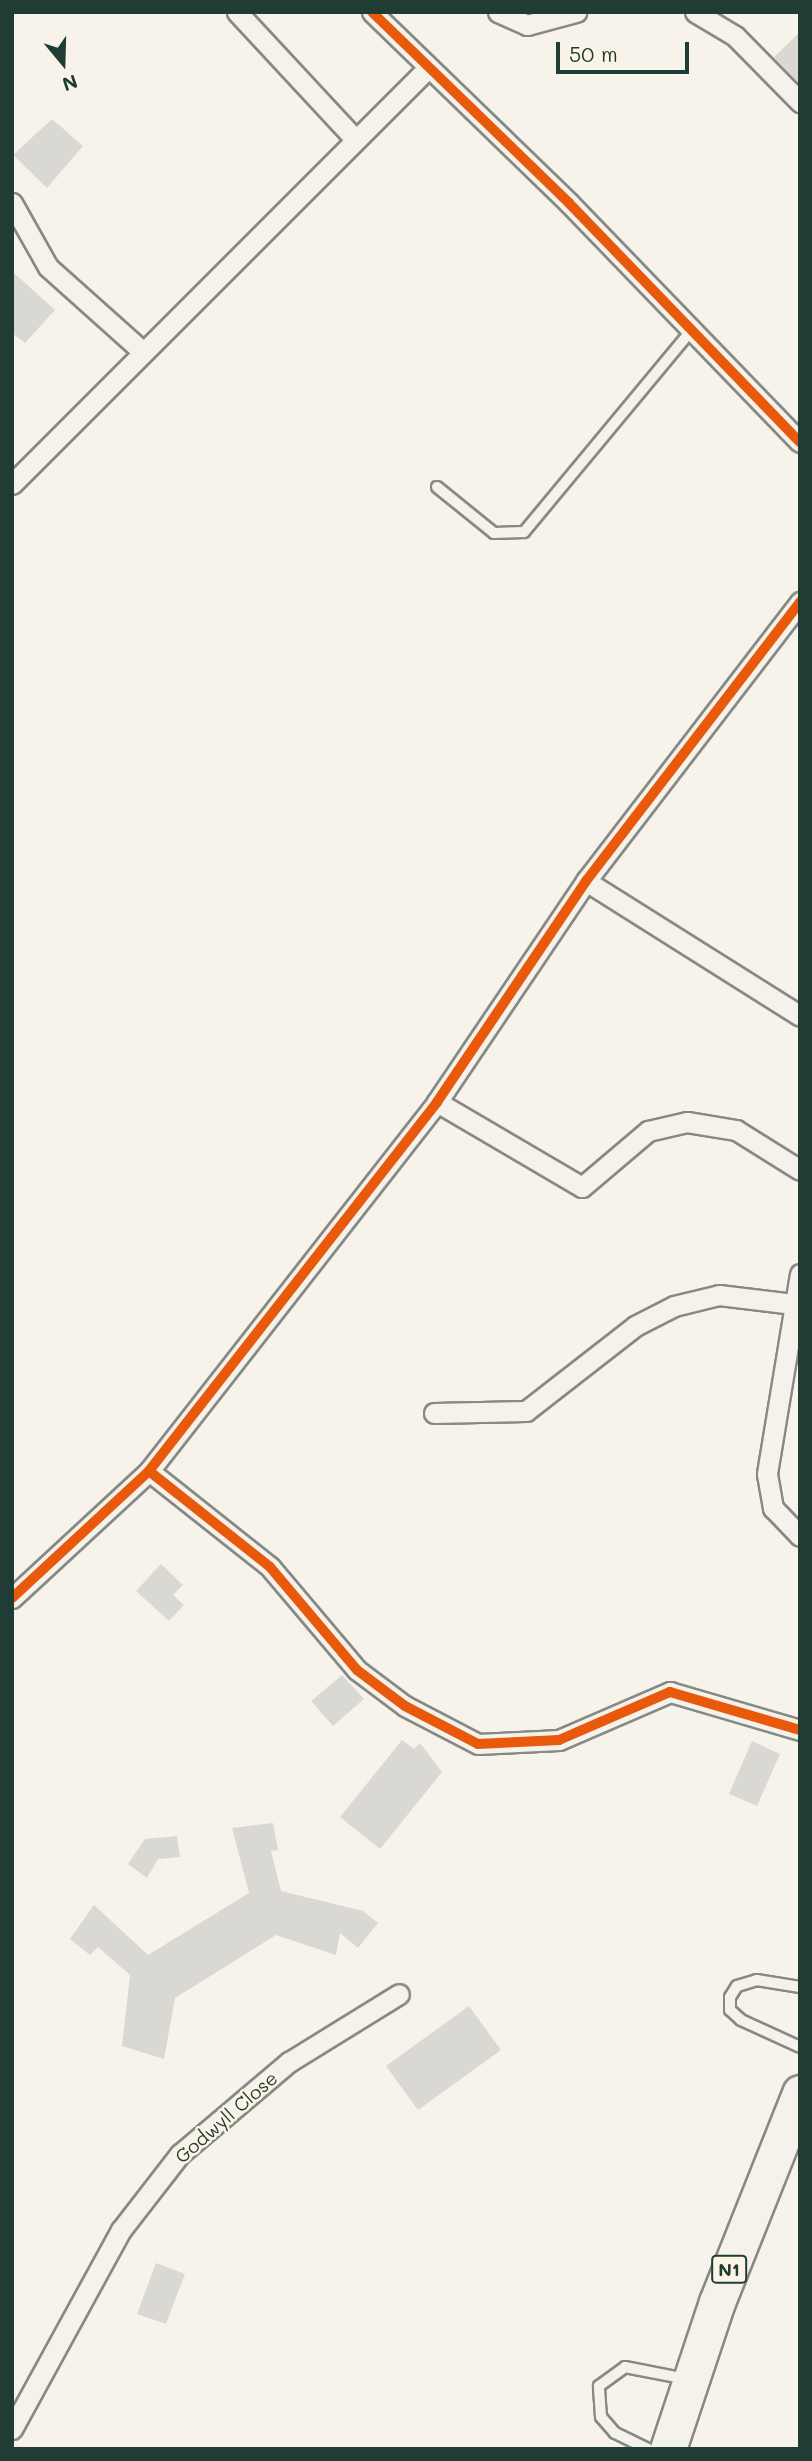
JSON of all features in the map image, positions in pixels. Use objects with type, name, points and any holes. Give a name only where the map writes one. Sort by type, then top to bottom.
[{"type":"highway","name":"N1","points":[[668,2449],[690,2380],[800,2094]]},
{"type":"street","points":[[237,12],[355,139]]},
{"type":"street","points":[[372,12],[569,202],[800,442]]},
{"type":"street","points":[[498,12],[527,25],[576,12]]},
{"type":"street","points":[[695,12],[735,36],[800,102]]},
{"type":"street","points":[[12,484],[428,68]]},
{"type":"street","points":[[12,203],[48,267],[143,352]]},
{"type":"street","points":[[12,1598],[149,1471],[437,1102],[586,881],[800,603]]},
{"type":"street","points":[[586,881],[800,1016]]},
{"type":"street","points":[[437,1102],[582,1187],[648,1131],[687,1122],[736,1130],[800,1170]]},
{"type":"street","points":[[800,1274],[793,1304],[768,1489],[773,1508],[800,1536]]},
{"type":"street","points":[[434,1413],[513,1413],[541,1405],[624,1334],[674,1306],[719,1295],[793,1304]]},
{"type":"street","points":[[149,1471],[270,1567],[357,1670],[405,1706],[478,1744],[559,1740],[670,1692],[800,1730]]},
{"type":"street","name":"Godwyll Close","points":[[12,2429],[121,2230],[180,2154],[289,2062],[399,1994]]},
{"type":"lane","points":[[437,487],[494,533],[524,531],[691,331]]},
{"type":"lane","points":[[800,1987],[757,1980],[737,1986],[730,1997],[730,2010],[741,2021],[800,2047]]},
{"type":"lane","points":[[648,2449],[615,2433],[601,2417],[598,2386],[625,2367],[690,2380]]},
{"type":"building","points":[[800,32],[800,84],[774,57]]},
{"type":"building","points":[[52,119],[83,146],[47,188],[13,155]]},
{"type":"building","points":[[12,271],[55,310],[25,343],[12,333]]},
{"type":"building","points":[[161,1564],[183,1585],[173,1595],[184,1605],[169,1621],[136,1591]]},
{"type":"building","points":[[342,1675],[364,1699],[333,1726],[311,1701]]},
{"type":"building","points":[[402,1740],[414,1749],[420,1743],[442,1772],[380,1849],[340,1817]]},
{"type":"building","points":[[752,1741],[780,1754],[757,1806],[729,1794]]},
{"type":"building","points":[[273,1823],[278,1850],[271,1851],[281,1891],[363,1911],[378,1923],[358,1948],[340,1933],[336,1955],[276,1935],[175,1998],[164,2059],[122,2046],[130,1975],[98,1947],[90,1955],[70,1939],[94,1905],[148,1955],[249,1893],[232,1828]]},
{"type":"building","points":[[177,1836],[180,1857],[158,1859],[147,1878],[128,1864],[145,1839]]},
{"type":"building","points":[[469,2006],[501,2050],[418,2110],[386,2066]]},
{"type":"building","points":[[156,2263],[185,2274],[166,2324],[137,2314]]},
{"type":"cycle path","points":[[372,12],[569,203],[800,442]]},
{"type":"cycle path","points":[[12,1598],[149,1471],[437,1102],[586,881],[800,602]]},
{"type":"cycle path","points":[[149,1471],[270,1567],[357,1670],[405,1706],[478,1744],[559,1740],[670,1692],[800,1730]]}]
